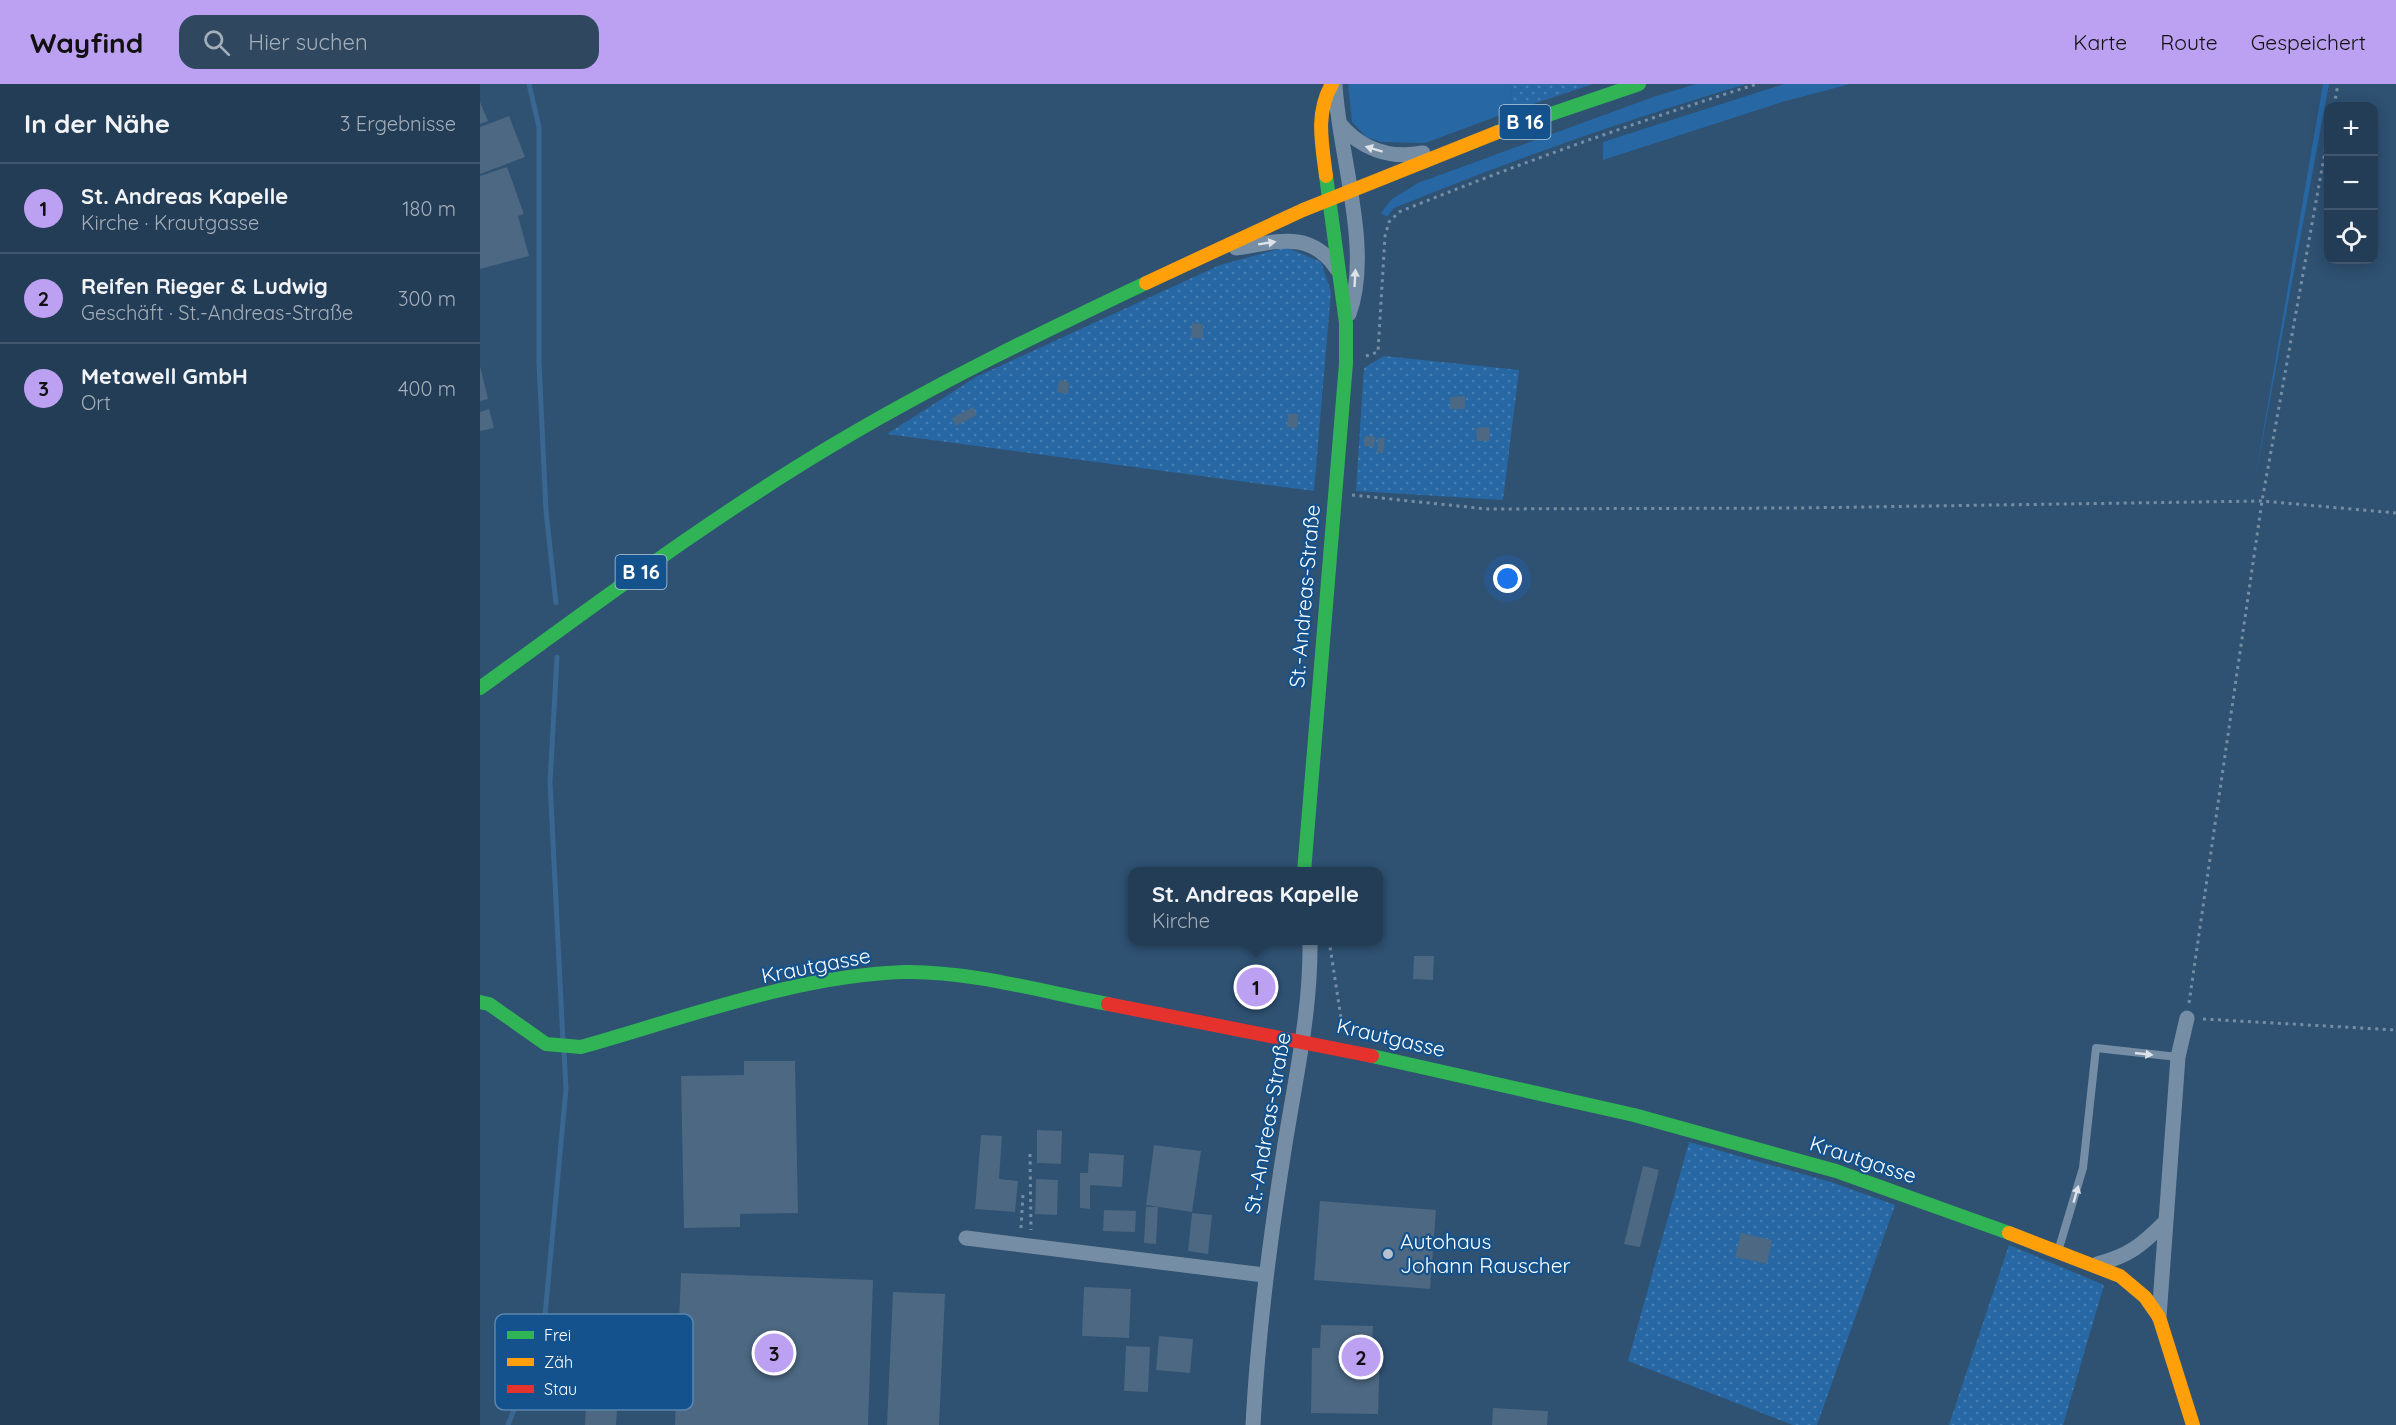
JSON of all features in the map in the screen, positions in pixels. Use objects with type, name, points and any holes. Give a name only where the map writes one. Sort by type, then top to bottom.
[{"type":"street","points":[[1333,84],[1356,233],[1356,262],[1351,308],[1346,323]]},
{"type":"street","name":"St.-Andreas-Straße","points":[[1304,867],[1346,363],[1346,323],[1320,131],[1326,93],[1333,84]]},
{"type":"street","name":"B 16","points":[[480,688],[627,582],[806,461],[972,367],[1209,251],[1349,189],[1453,148],[1638,84]]},
{"type":"street","points":[[1340,124],[1351,137],[1369,148],[1414,155],[1453,148]]},
{"type":"street","points":[[1209,251],[1295,241],[1322,249],[1337,269]]},
{"type":"street","name":"St.-Andreas-Straße","points":[[1254,1425],[1264,1275],[1304,1041],[1311,987],[1310,945]]},
{"type":"street","name":"Krautgasse","points":[[480,1002],[489,1004],[546,1044],[581,1047],[793,987],[848,976],[908,972],[965,977],[1339,1048],[1634,1114],[1813,1164],[2097,1264],[2120,1276],[2145,1297],[2159,1317],[2193,1425]]},
{"type":"street","points":[[2159,1317],[2178,1057],[2187,1018]]},
{"type":"street","points":[[2097,1264],[2122,1258],[2142,1245],[2165,1222]]},
{"type":"street","points":[[966,1238],[1264,1275]]},
{"type":"lane","points":[[2058,1250],[2083,1168],[2096,1048],[2178,1057]]},
{"type":"path","points":[[1346,363],[1377,352],[1385,236],[1389,222],[1399,212],[1513,166],[1757,84]]},
{"type":"path","points":[[2335,102],[2338,84]]},
{"type":"path","points":[[2324,156],[2262,501],[2187,1018],[2396,1030]]},
{"type":"path","points":[[1335,494],[1487,509],[1786,508],[2262,501],[2396,513]]},
{"type":"path","points":[[1330,945],[1341,1018],[1339,1048]]},
{"type":"path","points":[[1025,1246],[1030,1154]]},
{"type":"path","points":[[1023,1194],[1025,1246]]},
{"type":"shaded area","points":[[1348,84],[1512,84],[1509,112],[1425,143],[1381,142],[1366,137],[1352,122]]},
{"type":"shaded area","points":[[1512,84],[1593,84],[1509,112]]},
{"type":"shaded area","points":[[1696,84],[1747,84],[1613,126],[1525,157],[1394,208],[1387,217],[1381,213],[1392,199],[1418,183],[1656,96]]},
{"type":"shaded area","points":[[1784,84],[1850,84],[1782,102],[1603,160],[1603,142]]},
{"type":"shaded area","points":[[2323,84],[2329,84],[2324,102],[2254,485]]},
{"type":"shaded area","points":[[1286,247],[1321,262],[1331,292],[1314,491],[887,434],[976,377],[1220,265]]},
{"type":"shaded area","points":[[1384,356],[1519,370],[1503,500],[1356,491],[1364,368]]},
{"type":"shaded area","points":[[1689,1142],[1831,1182],[1895,1205],[1817,1425],[1793,1425],[1628,1361]]},
{"type":"shaded area","points":[[2009,1245],[2104,1285],[2063,1425],[1949,1425]]},
{"type":"building","points":[[480,102],[488,121],[480,124]]},
{"type":"building","points":[[509,116],[525,157],[480,174],[480,127]]},
{"type":"building","points":[[507,167],[524,214],[518,216],[529,256],[480,269],[480,176]]},
{"type":"building","points":[[1192,323],[1203,324],[1203,338],[1191,338]]},
{"type":"building","points":[[480,366],[488,399],[480,401]]},
{"type":"building","points":[[1059,380],[1069,382],[1068,394],[1057,392]]},
{"type":"building","points":[[1465,396],[1465,409],[1450,409],[1450,397]]},
{"type":"building","points":[[973,407],[977,415],[956,426],[952,418]]},
{"type":"building","points":[[489,409],[494,428],[480,431],[480,412]]},
{"type":"building","points":[[1288,414],[1298,414],[1297,428],[1287,427]]},
{"type":"building","points":[[1489,427],[1490,441],[1477,441],[1476,428]]},
{"type":"building","points":[[1365,436],[1375,437],[1374,447],[1364,446]]},
{"type":"building","points":[[1378,438],[1385,438],[1383,453],[1377,453]]},
{"type":"building","points":[[1414,956],[1434,956],[1433,980],[1413,979]]},
{"type":"building","points":[[1243,978],[1269,980],[1268,996],[1242,994]]},
{"type":"building","points":[[744,1061],[795,1061],[798,1213],[740,1214],[740,1227],[684,1228],[681,1076],[744,1075]]},
{"type":"building","points":[[1037,1130],[1062,1131],[1061,1164],[1037,1163]]},
{"type":"building","points":[[981,1135],[1002,1136],[999,1179],[1018,1181],[1015,1212],[975,1209]]},
{"type":"building","points":[[1154,1145],[1201,1151],[1192,1212],[1146,1205]]},
{"type":"building","points":[[1089,1153],[1124,1155],[1122,1187],[1090,1185],[1090,1209],[1080,1208],[1080,1173],[1088,1173]]},
{"type":"building","points":[[1643,1166],[1659,1170],[1640,1247],[1624,1244]]},
{"type":"building","points":[[1036,1179],[1058,1180],[1057,1215],[1035,1214]]},
{"type":"building","points":[[1320,1201],[1436,1210],[1430,1289],[1314,1280]]},
{"type":"building","points":[[1146,1207],[1158,1207],[1156,1244],[1144,1243]]},
{"type":"building","points":[[1104,1210],[1136,1211],[1135,1232],[1103,1231]]},
{"type":"building","points":[[1192,1213],[1212,1215],[1208,1254],[1188,1251]]},
{"type":"building","points":[[1741,1233],[1772,1240],[1767,1264],[1735,1257]]},
{"type":"building","points":[[681,1273],[873,1280],[868,1425],[675,1425],[676,1410],[693,1410],[693,1314],[679,1314]]},
{"type":"building","points":[[1084,1287],[1131,1289],[1129,1338],[1082,1336]]},
{"type":"building","points":[[893,1292],[945,1294],[939,1425],[887,1425]]},
{"type":"building","points":[[1321,1325],[1373,1326],[1372,1350],[1380,1350],[1378,1414],[1311,1413],[1312,1348],[1320,1348]]},
{"type":"building","points":[[1159,1336],[1193,1339],[1190,1373],[1156,1370]]},
{"type":"building","points":[[1126,1346],[1150,1347],[1148,1392],[1124,1391]]},
{"type":"building","points":[[1493,1408],[1548,1411],[1547,1425],[1492,1425]]},
{"type":"building","points":[[586,1410],[617,1410],[616,1425],[585,1425]]},
{"type":"waterway","points":[[529,84],[539,127],[539,363],[546,511],[556,603]]},
{"type":"waterway","points":[[557,657],[550,782],[563,1042]]},
{"type":"waterway","points":[[545,1314],[566,1089],[564,1051]]},
{"type":"waterway","points":[[508,1425],[514,1410]]},
{"type":"traffic: fast","points":[[1498,132],[1639,84]]},
{"type":"traffic: fast","points":[[1304,867],[1346,363],[1346,323],[1326,176]]},
{"type":"traffic: fast","points":[[480,688],[659,559],[796,467],[955,377],[1146,283]]},
{"type":"traffic: fast","points":[[480,1002],[489,1004],[546,1044],[581,1047],[783,989],[865,975],[905,972],[955,975],[1007,983],[1108,1004]]},
{"type":"traffic: fast","points":[[1372,1056],[1634,1115],[1836,1171],[2009,1233]]},
{"type":"traffic: slow","points":[[1326,176],[1321,129],[1323,106],[1332,84]]},
{"type":"traffic: slow","points":[[1146,283],[1303,210],[1498,132]]},
{"type":"traffic: slow","points":[[2009,1233],[2120,1276],[2145,1297],[2159,1317],[2193,1425]]},
{"type":"traffic: jam","points":[[1108,1004],[1372,1056]]},
{"type":"place","name":"St. Andreas Kapelle","points":[[1256,987]]},
{"type":"place","name":"Autohaus Johann Rauscher","points":[[1388,1254]]},
{"type":"place","name":"Metawell GmbH","points":[[774,1353]]},
{"type":"place","name":"Reifen Rieger & Ludwig","points":[[1361,1357]]}]
